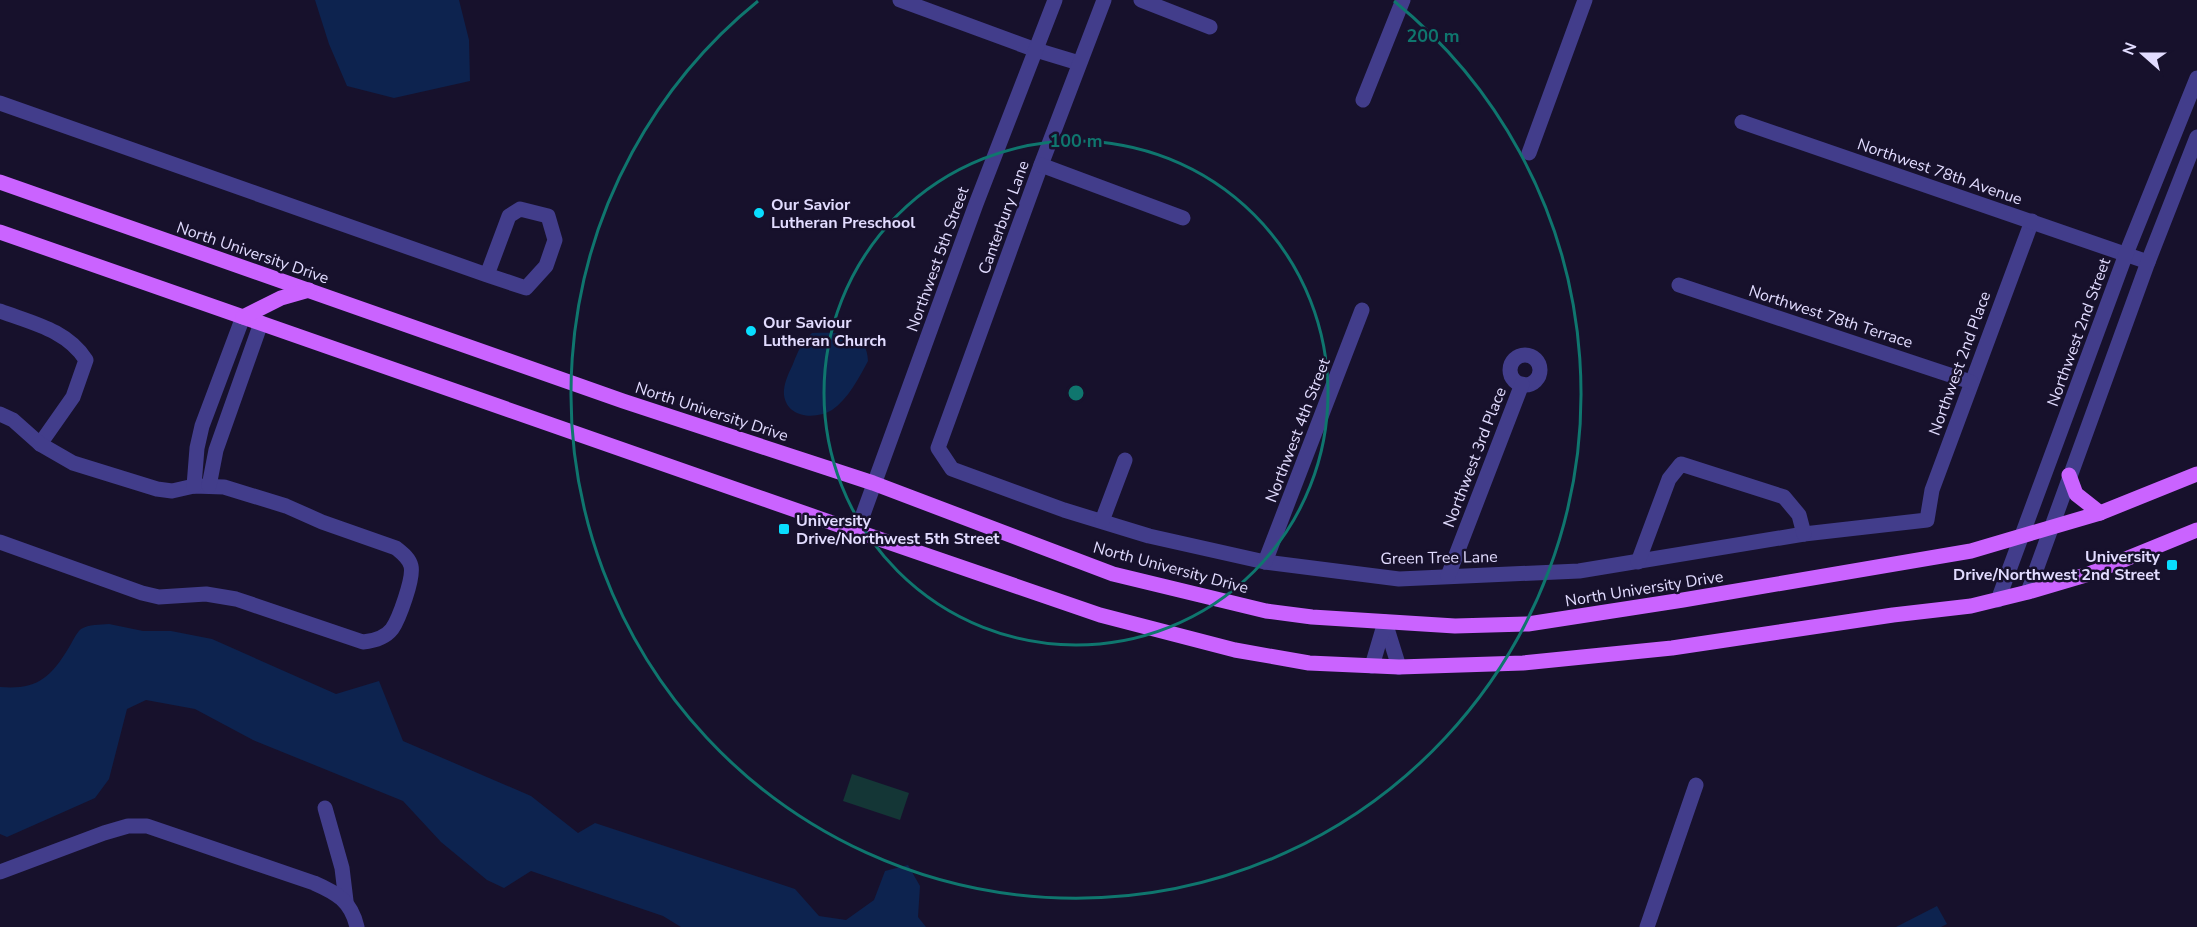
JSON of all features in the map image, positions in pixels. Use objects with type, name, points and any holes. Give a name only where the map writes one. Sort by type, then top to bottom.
[{"type":"main road","name":"North University Drive","points":[[0,182],[623,401],[873,483],[1113,574],[1266,611],[1312,617],[1455,626],[1528,624],[1971,551],[2100,513],[2197,474]]},
{"type":"main road","points":[[0,232],[1100,615],[1235,650],[1309,663],[1399,667],[1523,663],[1672,648],[1893,615],[1971,606],[2089,574],[2197,530]]},
{"type":"main road","points":[[243,317],[281,298],[309,291]]},
{"type":"main road","points":[[2069,475],[2076,494],[2100,513]]},
{"type":"street","points":[[900,0],[1036,50],[1079,63]]},
{"type":"street","name":"Northwest 5th Street","points":[[856,531],[976,204],[1055,0]]},
{"type":"street","name":"Canterbury Lane","points":[[938,448],[1104,0]]},
{"type":"street","points":[[1141,0],[1210,27]]},
{"type":"street","points":[[1363,100],[1403,0]]},
{"type":"street","points":[[1529,153],[1585,0]]},
{"type":"street","name":"Northwest 2nd Street","points":[[1998,600],[2126,254],[2196,78]]},
{"type":"street","points":[[0,102],[487,275],[526,288],[546,266],[555,240],[548,216],[520,208],[509,216],[487,275]]},
{"type":"street","name":"Northwest 78th Avenue","points":[[1742,122],[2148,262]]},
{"type":"street","points":[[2028,592],[2050,526],[2148,262],[2197,137]]},
{"type":"street","points":[[1041,165],[1183,218]]},
{"type":"street","points":[[2157,177],[2178,184]]},
{"type":"street","name":"Northwest 2nd Place","points":[[1928,520],[1932,490],[2032,221]]},
{"type":"street","name":"Northwest 78th Terrace","points":[[1679,285],[1971,382]]},
{"type":"street","name":"Northwest 4th Street","points":[[1265,562],[1362,310]]},
{"type":"street","points":[[0,311],[57,332],[78,348],[86,360],[73,397],[40,444]]},
{"type":"street","points":[[202,486],[199,438],[243,317]]},
{"type":"street","points":[[202,486],[212,464],[261,323]]},
{"type":"street","name":"Northwest 3rd Place","points":[[1448,576],[1522,384]]},
{"type":"street","points":[[214,393],[234,399]]},
{"type":"street","points":[[0,414],[13,420],[40,444],[74,463],[157,489],[172,491],[202,486],[224,488],[286,506],[322,522],[396,548],[405,556],[411,567],[410,581],[392,629],[375,641],[363,642],[236,599],[206,594],[159,597],[142,593],[0,543]]},
{"type":"street","name":"Green Tree Lane","points":[[938,448],[952,469],[1064,510],[1149,536],[1265,562],[1399,579],[1579,571],[1804,534],[1928,520]]},
{"type":"street","points":[[1102,521],[1125,460]]},
{"type":"street","points":[[1638,562],[1669,479],[1681,464],[1784,497],[1799,515],[1804,534]]},
{"type":"street","points":[[1372,666],[1385,622]]},
{"type":"street","points":[[1385,622],[1399,667]]},
{"type":"street","points":[[1647,927],[1696,785]]},
{"type":"street","points":[[325,808],[342,868],[346,901]]},
{"type":"street","points":[[0,872],[104,833],[128,826],[147,826],[329,890],[346,901],[354,913],[357,927]]},
{"type":"green space","points":[[852,774],[909,793],[900,820],[843,801]]},
{"type":"water","points":[[315,0],[459,0],[469,40],[470,81],[394,98],[347,86],[329,44]]},
{"type":"water","points":[[812,333],[840,333],[856,338],[862,343],[868,361],[853,388],[838,405],[825,413],[810,416],[790,408],[786,403],[784,391],[799,351]]},
{"type":"water","points":[[109,624],[143,631],[171,631],[212,639],[336,694],[379,681],[403,741],[531,796],[578,833],[595,823],[795,889],[819,916],[846,920],[874,900],[885,871],[908,865],[920,886],[918,917],[926,927],[681,927],[663,916],[531,871],[504,888],[487,880],[441,842],[403,801],[253,740],[195,709],[146,700],[127,709],[109,779],[95,798],[7,837],[0,834],[0,687],[23,687],[40,680],[55,668],[81,629],[91,625]]},
{"type":"water","points":[[1937,906],[1947,924],[1941,927],[1896,927]]},
{"type":"place","name":"Our Savior Lutheran Preschool","points":[[759,213]]},
{"type":"place","name":"Our Saviour Lutheran Church","points":[[751,331]]},
{"type":"place","name":"University Drive/Northwest 5th Street","points":[[784,529]]},
{"type":"place","name":"University Drive/Northwest 2nd Street","points":[[2172,565]]}]
